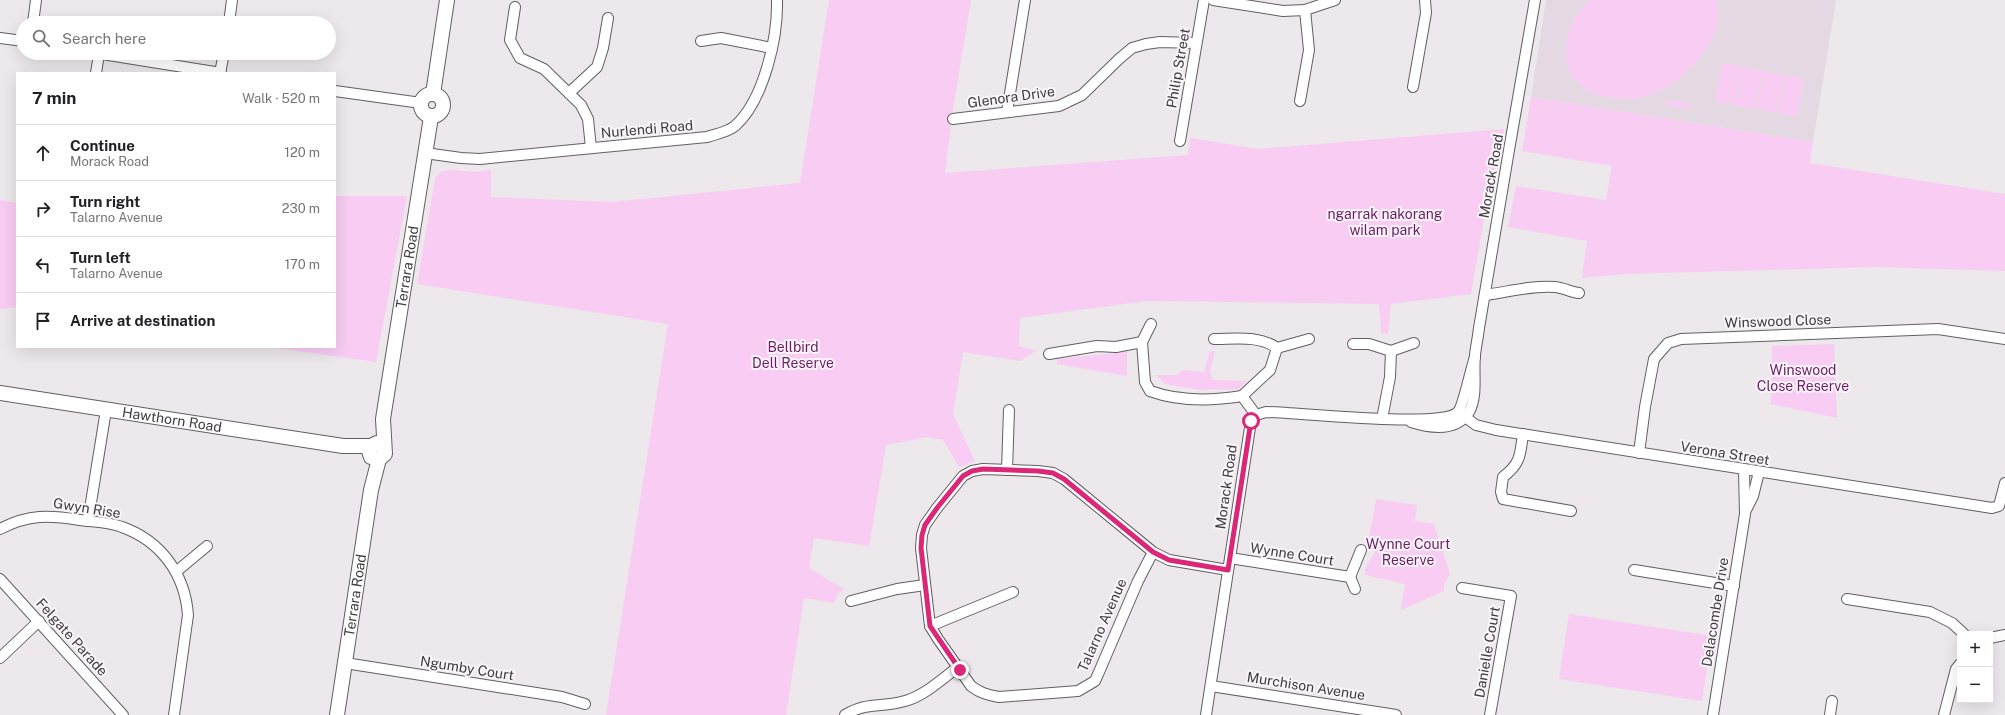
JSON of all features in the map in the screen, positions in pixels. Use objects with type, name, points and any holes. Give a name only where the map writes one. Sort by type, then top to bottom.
[{"type":"main road","points":[[433,94],[447,0]]},
{"type":"main road","points":[[433,94],[440,97],[443,107],[440,114],[431,117],[424,113],[421,103],[425,96],[433,94]]},
{"type":"main road","name":"Terrara Road","points":[[337,710],[371,490],[374,451],[383,418],[431,117]]},
{"type":"main road","name":"Hawthorn Road","points":[[0,393],[374,451]]},
{"type":"street","points":[[34,16],[36,0]]},
{"type":"street","points":[[230,16],[232,0]]},
{"type":"street","name":"Nurlendi Road","points":[[425,153],[480,159],[707,137],[735,126],[758,96],[772,48],[777,0]]},
{"type":"street","points":[[1007,112],[1025,0]]},
{"type":"street","name":"Philip Street","points":[[1180,141],[1204,0]]},
{"type":"street","points":[[1213,0],[1283,11],[1305,10],[1333,0]]},
{"type":"street","points":[[1412,87],[1426,13],[1425,0]]},
{"type":"street","name":"Morack Road","points":[[1461,415],[1466,381],[1475,357],[1535,0]]},
{"type":"street","points":[[515,6],[510,40],[520,58],[544,69],[581,105],[588,119],[590,148]]},
{"type":"street","points":[[1300,101],[1309,50],[1305,10]]},
{"type":"street","points":[[569,93],[597,67],[603,48],[608,18]]},
{"type":"street","points":[[0,38],[16,40]]},
{"type":"street","points":[[701,40],[721,38],[772,48]]},
{"type":"street","name":"Glenora Drive","points":[[953,119],[1059,106],[1082,95],[1118,59],[1132,48],[1160,42],[1196,42]]},
{"type":"street","points":[[96,72],[97,60]]},
{"type":"street","points":[[141,60],[215,72]]},
{"type":"street","points":[[221,72],[223,60]]},
{"type":"street","points":[[336,92],[421,103]]},
{"type":"street","points":[[1485,295],[1547,287],[1558,287],[1568,292],[1579,293]]},
{"type":"street","points":[[1151,324],[1142,342],[1145,382],[1150,391],[1163,396],[1184,399],[1211,400],[1242,396],[1270,370],[1276,348]]},
{"type":"street","name":"Winswood Close","points":[[1639,453],[1645,407],[1654,359],[1668,343],[1681,339],[1938,329],[2005,339]]},
{"type":"street","points":[[1214,339],[1258,340],[1268,342],[1276,348]]},
{"type":"street","points":[[1276,348],[1309,339]]},
{"type":"street","points":[[1049,354],[1098,346],[1116,347],[1142,342]]},
{"type":"street","points":[[1353,344],[1369,344],[1391,351],[1414,343]]},
{"type":"street","points":[[1382,419],[1390,377],[1391,351]]},
{"type":"street","points":[[1242,396],[1256,415],[1266,412],[1276,412],[1407,420],[1461,415]]},
{"type":"street","points":[[88,521],[106,410]]},
{"type":"street","points":[[1008,470],[1009,410]]},
{"type":"street","name":"Morack Road","points":[[1206,715],[1250,426],[1251,421],[1256,415]]},
{"type":"street","name":"Verona Street","points":[[1461,415],[1476,425],[1523,434],[1992,508],[2000,506],[2005,483]]},
{"type":"street","points":[[1523,434],[1520,460],[1512,471],[1503,477],[1501,492],[1504,499],[1571,511]]},
{"type":"street","name":"Talarno Avenue","points":[[1153,552],[1138,581],[1095,681],[1078,691],[998,697],[988,696],[971,686],[930,626],[921,548],[922,535],[925,525],[963,476],[972,471],[983,469],[1053,473],[1064,479],[1153,552],[1169,560],[1228,570]]},
{"type":"street","name":"Delacombe Drive","points":[[1713,715],[1745,514],[1744,470]]},
{"type":"street","name":"Delacombe Drive","points":[[1745,514],[1759,472]]},
{"type":"street","name":"Gwyn Rise","points":[[0,529],[27,518],[51,516],[121,526],[134,532],[156,548],[177,571],[187,600],[188,615],[174,715]]},
{"type":"street","points":[[177,571],[207,546]]},
{"type":"street","name":"Wynne Court","points":[[1355,589],[1350,577],[1361,550]]},
{"type":"street","name":"Wynne Court","points":[[1230,558],[1350,577]]},
{"type":"street","points":[[1634,570],[1734,586]]},
{"type":"street","name":"Felgate Parade","points":[[0,579],[118,713]]},
{"type":"street","points":[[851,601],[897,589],[925,585]]},
{"type":"street","name":"Danielle Court","points":[[1462,588],[1511,596],[1490,715]]},
{"type":"street","points":[[930,626],[1014,592]]},
{"type":"street","points":[[1847,599],[1930,612],[1952,623],[1961,631]]},
{"type":"street","points":[[0,658],[39,622]]},
{"type":"street","points":[[1993,637],[2005,635]]},
{"type":"street","name":"Ngumby Court","points":[[345,663],[562,697],[585,704]]},
{"type":"street","points":[[844,715],[864,706],[908,701],[928,689],[958,667]]},
{"type":"street","points":[[1944,715],[1958,667]]},
{"type":"street","name":"Murchison Avenue","points":[[1210,686],[1396,715]]},
{"type":"street","points":[[1830,715],[1832,701]]},
{"type":"shaded area","points":[[1546,0],[1836,0],[1813,142],[1531,97]]},
{"type":"green space","points":[[829,0],[971,0],[953,109],[945,173],[1188,155],[1190,138],[1258,149],[1504,129],[1483,224],[1471,294],[1391,304],[1388,334],[1381,333],[1379,304],[1147,301],[1020,318],[1019,346],[1036,351],[1020,361],[963,352],[953,414],[975,461],[959,467],[943,440],[927,437],[886,445],[869,546],[814,538],[809,568],[844,589],[838,594],[834,603],[804,598],[786,715],[606,715],[668,324],[417,284],[435,179],[446,170],[478,172],[491,170],[491,197],[612,202],[800,183]]},
{"type":"green space","points":[[1592,0],[1716,0],[1718,7],[1718,21],[1714,35],[1703,54],[1691,68],[1668,86],[1642,97],[1628,99],[1601,96],[1589,91],[1578,83],[1570,74],[1566,61],[1567,39],[1571,26],[1582,9]]},
{"type":"green space","points":[[1722,63],[1742,67],[1735,105],[1715,101]]},
{"type":"green space","points":[[1743,67],[1763,71],[1755,109],[1736,105]]},
{"type":"green space","points":[[1764,71],[1784,75],[1776,113],[1757,109]]},
{"type":"green space","points":[[1785,75],[1804,79],[1797,117],[1778,113]]},
{"type":"green space","points":[[1531,97],[1813,142],[1810,163],[2005,194],[2005,271],[1876,267],[1624,274],[1582,278],[1587,241],[1508,227],[1516,186],[1606,200],[1612,166],[1522,151]]},
{"type":"green space","points":[[1666,100],[1690,104],[1689,109],[1665,104]]},
{"type":"green space","points":[[336,196],[407,196],[376,362],[277,348],[336,348]]},
{"type":"green space","points":[[0,200],[16,203],[16,307],[0,309]]},
{"type":"green space","name":"Winswood Close Reserve","points":[[1834,344],[1837,418],[1771,404],[1772,346]]},
{"type":"green space","points":[[1210,351],[1215,351],[1210,372],[1213,380],[1248,381],[1238,389],[1199,390],[1165,384],[1156,375],[1177,375],[1183,370],[1204,372]]},
{"type":"green space","points":[[1127,352],[1127,376],[1057,364],[1057,359]]},
{"type":"green space","name":"Wynne Court Reserve","points":[[1376,499],[1417,505],[1415,521],[1434,524],[1450,574],[1444,584],[1444,591],[1401,610],[1405,584],[1365,575],[1365,570],[1375,549],[1369,538]]},
{"type":"green space","points":[[1569,614],[1712,636],[1702,701],[1559,679]]},
{"type":"route","points":[[960,670],[930,626],[921,548],[922,535],[925,525],[963,476],[972,471],[983,469],[1053,473],[1064,479],[1153,552],[1169,560],[1228,570],[1251,421]]},
{"type":"park label","name":"ngarrak nakorang wilam park","points":[[1385,222]]},
{"type":"park label","name":"Bellbird Dell Reserve","points":[[793,356]]}]
